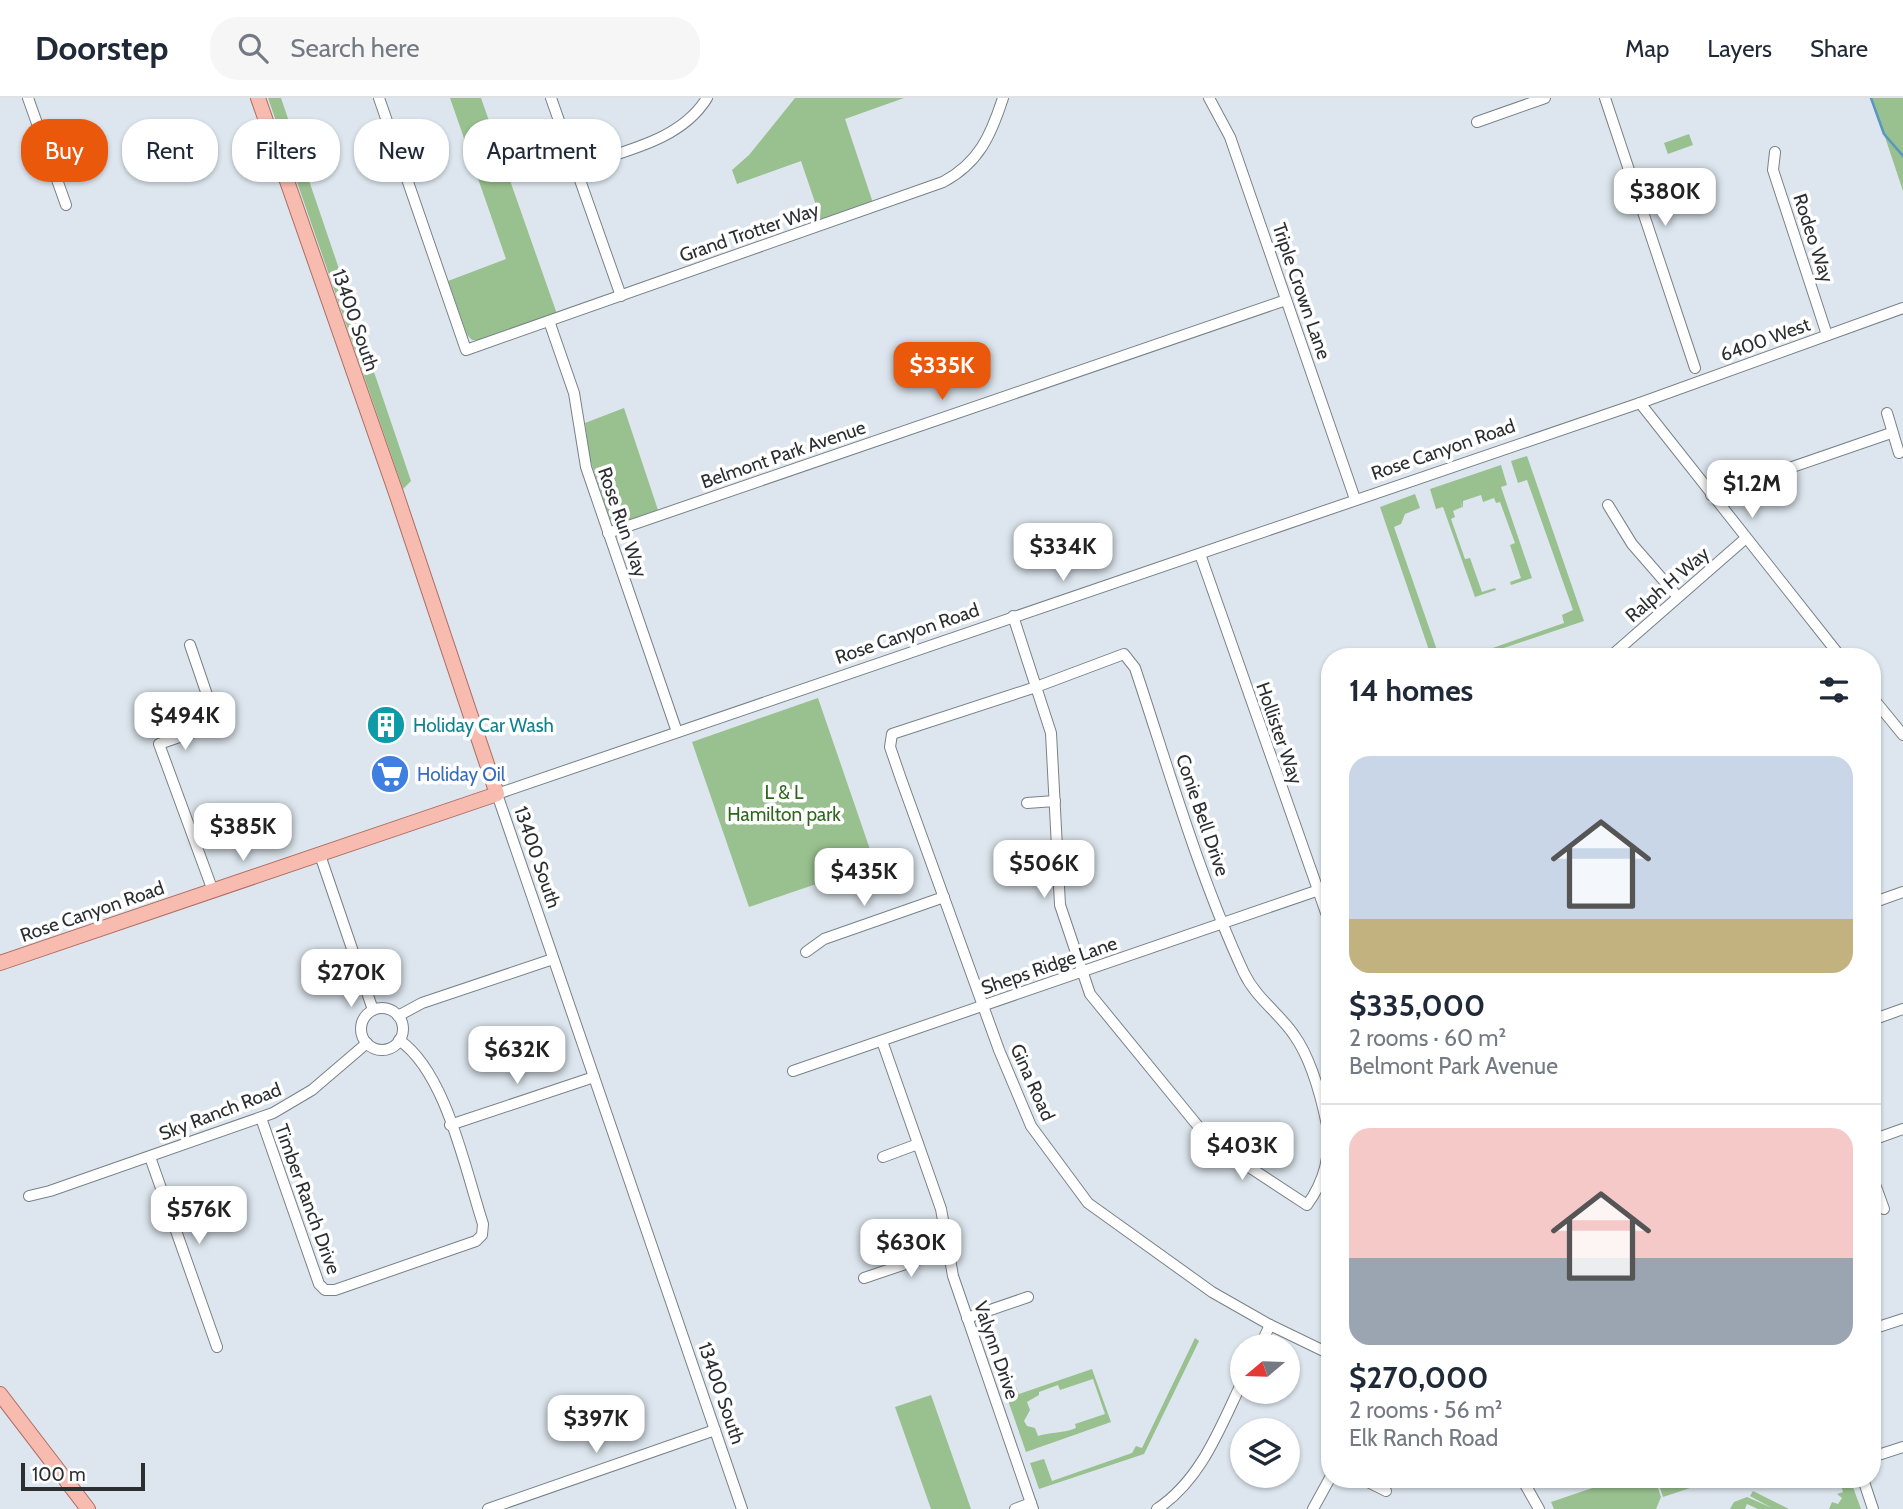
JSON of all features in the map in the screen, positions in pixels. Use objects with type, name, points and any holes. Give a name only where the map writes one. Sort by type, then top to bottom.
[{"type":"main road","name":"13400 South","points":[[258,98],[396,493],[497,794]]},
{"type":"main road","name":"Rose Canyon Road","points":[[0,963],[497,794]]},
{"type":"main road","points":[[0,1394],[88,1509]]},
{"type":"street","points":[[29,98],[65,205]]},
{"type":"street","name":"Grand Trotter Way","points":[[379,98],[466,350],[943,182],[961,172],[982,149],[1003,98]]},
{"type":"street","points":[[551,98],[558,119]]},
{"type":"street","points":[[621,151],[665,136],[690,119],[707,98]]},
{"type":"street","name":"Triple Crown Lane","points":[[1209,98],[1230,137],[1355,499]]},
{"type":"street","points":[[1478,122],[1545,98]]},
{"type":"street","points":[[1605,98],[1695,368]]},
{"type":"street","name":"Rodeo Way","points":[[1774,152],[1773,170],[1827,334]]},
{"type":"street","points":[[580,182],[621,296]]},
{"type":"street","name":"Belmont Park Avenue","points":[[608,533],[1286,300]]},
{"type":"street","name":"6400 West","points":[[1640,403],[1903,308]]},
{"type":"street","name":"Rose Run Way","points":[[549,321],[574,393],[584,461],[677,732]]},
{"type":"street","points":[[1640,403],[1834,648]]},
{"type":"street","name":"Rose Canyon Road","points":[[497,794],[1640,403]]},
{"type":"street","points":[[1886,413],[1899,453]]},
{"type":"street","points":[[1711,495],[1891,433]]},
{"type":"street","points":[[1608,505],[1632,544],[1678,597]]},
{"type":"street","name":"Ralph H Way","points":[[1620,648],[1746,538]]},
{"type":"street","name":"Hollister Way","points":[[1200,554],[1321,903]]},
{"type":"street","points":[[1013,616],[1051,733],[1060,905],[1082,973]]},
{"type":"street","points":[[190,645],[217,723],[159,744],[213,891]]},
{"type":"street","name":"Conie Bell Drive","points":[[892,734],[1036,687],[1124,654],[1135,668],[1222,924],[1246,977],[1296,1036],[1317,1083],[1321,1099]]},
{"type":"street","points":[[1881,708],[1903,735]]},
{"type":"street","name":"Gina Road","points":[[892,734],[890,747],[984,1006],[1031,1126],[1088,1202],[1177,1269],[1270,1325],[1321,1350]]},
{"type":"street","name":"13400 South","points":[[497,794],[742,1509]]},
{"type":"street","points":[[1027,803],[1055,801]]},
{"type":"street","points":[[1058,856],[1085,853]]},
{"type":"street","points":[[320,855],[373,1010]]},
{"type":"street","name":"Sheps Ridge Lane","points":[[793,1071],[1316,891]]},
{"type":"street","points":[[1881,900],[1903,892]]},
{"type":"street","points":[[806,952],[824,939],[944,897]]},
{"type":"street","points":[[398,1016],[414,1006],[553,959]]},
{"type":"street","name":"Conie Bell Drive","points":[[1082,973],[1090,994],[1211,1142],[1307,1205],[1318,1191],[1321,1178]]},
{"type":"street","points":[[387,1009],[398,1016],[402,1025],[399,1040],[384,1049],[367,1043],[361,1027],[366,1015],[373,1010],[387,1009]]},
{"type":"street","points":[[1881,1017],[1903,1009]]},
{"type":"street","points":[[399,1040],[419,1056],[430,1071],[450,1125],[594,1077]]},
{"type":"street","name":"Valynn Drive","points":[[882,1041],[940,1209],[947,1250],[967,1318],[1032,1506]]},
{"type":"street","name":"Sky Ranch Road","points":[[29,1195],[261,1118],[302,1097],[367,1043]]},
{"type":"street","name":"Timber Ranch Drive","points":[[261,1118],[319,1283],[325,1290],[335,1290],[472,1242],[482,1235],[483,1223],[450,1125]]},
{"type":"street","points":[[1881,1137],[1903,1129]]},
{"type":"street","points":[[883,1157],[918,1144]]},
{"type":"street","points":[[150,1157],[217,1347]]},
{"type":"street","points":[[1881,1201],[1884,1209]]},
{"type":"street","points":[[864,1278],[947,1250]]},
{"type":"street","points":[[967,1318],[1028,1297]]},
{"type":"street","points":[[1881,1326],[1903,1319]]},
{"type":"street","points":[[1266,1334],[1270,1325]]},
{"type":"street","points":[[1157,1509],[1174,1498],[1205,1458],[1231,1404]]},
{"type":"street","points":[[488,1509],[715,1430]]},
{"type":"street","points":[[1881,1454],[1903,1447]]},
{"type":"street","points":[[1313,1509],[1325,1488]]},
{"type":"street","points":[[1380,1488],[1386,1491]]},
{"type":"street","points":[[1527,1488],[1539,1509]]},
{"type":"street","points":[[1866,1488],[1873,1509]]},
{"type":"street","points":[[1015,1509],[1032,1506]]},
{"type":"green space","points":[[268,98],[281,98],[288,119],[275,119]]},
{"type":"green space","points":[[450,98],[481,98],[488,119],[463,119],[463,135]]},
{"type":"green space","points":[[795,98],[904,98],[845,119],[873,203],[821,220],[801,161],[737,184],[732,170],[749,155]]},
{"type":"green space","points":[[1872,98],[1903,98],[1903,191]]},
{"type":"green space","points":[[1689,134],[1693,145],[1668,154],[1664,143]]},
{"type":"green space","points":[[297,182],[310,182],[411,481],[403,489]]},
{"type":"green space","points":[[479,182],[511,182],[557,314],[480,340],[472,340],[467,335],[448,281],[506,259]]},
{"type":"green space","points":[[624,408],[658,510],[619,523],[610,519],[590,459],[585,423]]},
{"type":"green space","points":[[1527,456],[1584,621],[1504,648],[1493,648],[1564,623],[1562,615],[1573,610],[1527,480],[1518,483],[1511,461]]},
{"type":"green space","points":[[1501,465],[1507,485],[1501,487],[1532,578],[1511,585],[1510,582],[1521,578],[1510,545],[1515,543],[1500,502],[1496,503],[1494,498],[1483,502],[1481,495],[1463,501],[1463,508],[1460,500],[1462,507],[1453,511],[1455,517],[1451,519],[1465,559],[1470,558],[1482,592],[1495,588],[1496,590],[1475,597],[1443,507],[1436,509],[1430,489]]},
{"type":"green space","points":[[1415,494],[1420,508],[1405,514],[1401,524],[1394,527],[1436,648],[1428,648],[1380,507]]},
{"type":"green space","name":"L & L Hamilton park","points":[[818,698],[875,864],[749,907],[692,742]]},
{"type":"green space","points":[[1195,1338],[1199,1341],[1144,1454],[1039,1489],[1030,1463],[1044,1459],[1052,1481],[1132,1453],[1136,1446],[1142,1448]]},
{"type":"green space","points":[[1092,1369],[1111,1422],[1026,1452],[1004,1389],[1015,1385],[1019,1394]],"holes":[[[1093,1379],[1105,1414],[1075,1424],[1076,1428],[1071,1430],[1038,1436],[1035,1428],[1027,1426],[1024,1421],[1030,1410],[1027,1402],[1039,1395],[1039,1392],[1058,1385],[1060,1390]]]},
{"type":"green space","points":[[931,1395],[971,1509],[931,1509],[895,1407]]},
{"type":"green space","points":[[1592,1488],[1658,1488],[1661,1497],[1656,1509],[1554,1509],[1551,1502]]},
{"type":"green space","points":[[1660,1488],[1690,1488],[1663,1497]]},
{"type":"green space","points":[[1842,1488],[1853,1488],[1861,1509],[1829,1509],[1832,1502],[1838,1504],[1842,1498],[1837,1494],[1843,1492]]},
{"type":"green space","points":[[1753,1491],[1789,1509],[1758,1509],[1747,1504],[1745,1509],[1730,1509],[1734,1502],[1747,1497],[1772,1508],[1750,1496]]},
{"type":"waterway","points":[[1871,98],[1884,134],[1903,156]]},
{"type":"place","name":"Holiday Car Wash","points":[[386,725]]},
{"type":"place","name":"Holiday Oil","points":[[390,774]]}]
